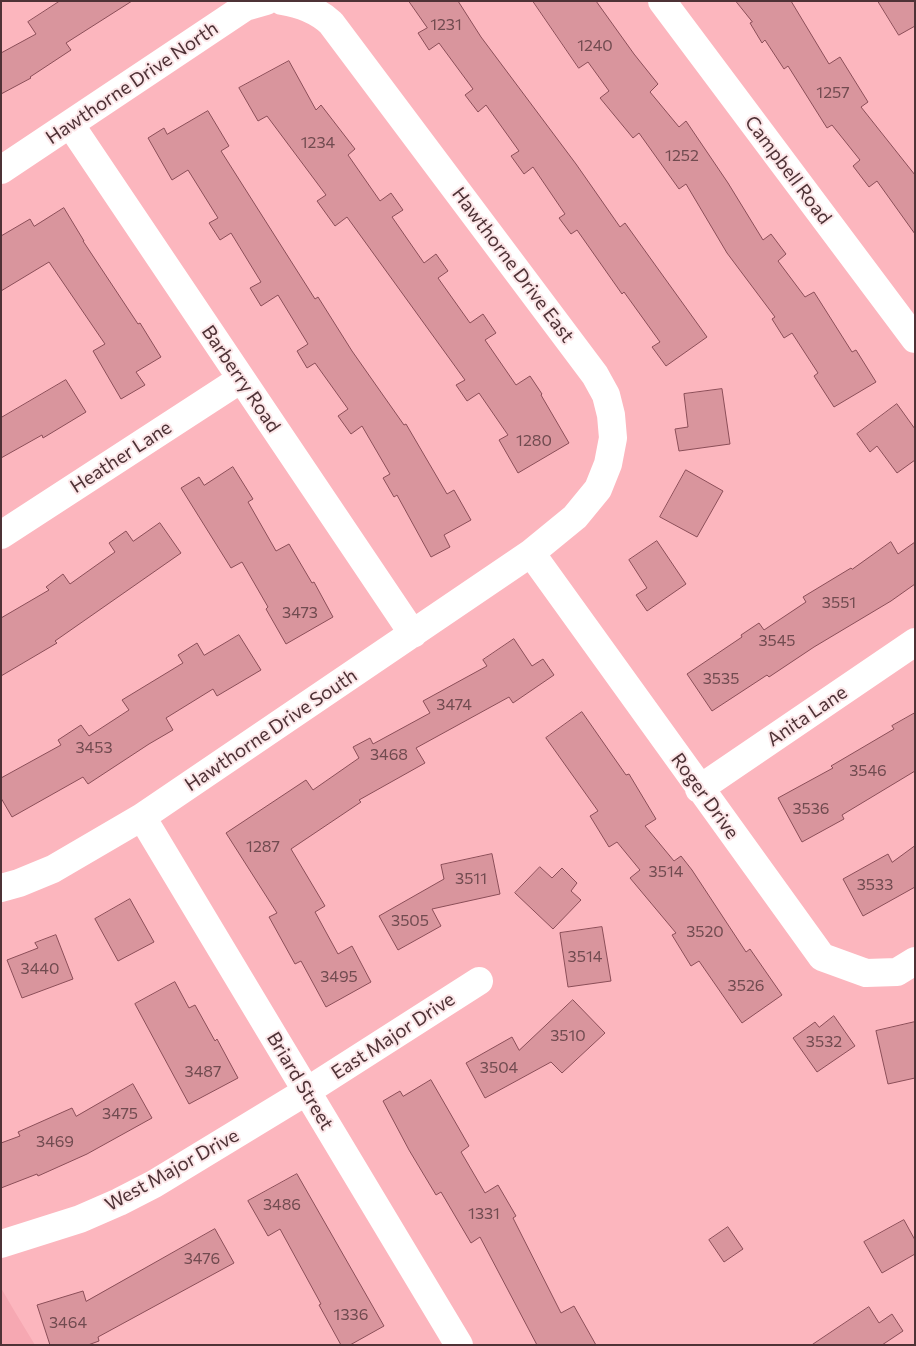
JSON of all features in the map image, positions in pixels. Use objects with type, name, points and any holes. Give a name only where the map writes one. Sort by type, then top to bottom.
[{"type":"street","name":"Campbell Road","points":[[662,1],[915,339]]},
{"type":"street","name":"Hawthorne Drive North","points":[[1,170],[245,8],[279,2]]},
{"type":"street","name":"Hawthorne Drive East","points":[[279,2],[309,8],[321,14],[331,23],[595,375],[606,395],[611,414],[613,438],[608,464],[598,489],[575,517],[531,553]]},
{"type":"street","name":"Barberry Road","points":[[70,124],[413,634]]},
{"type":"street","name":"Heather Lane","points":[[1,535],[241,379]]},
{"type":"street","name":"Hawthorne Drive South","points":[[1,888],[19,883],[52,869],[142,817],[531,553]]},
{"type":"street","name":"Roger Drive","points":[[531,553],[699,789],[822,957],[866,973],[897,972],[915,961]]},
{"type":"street","name":"Anita Lane","points":[[699,789],[915,642]]},
{"type":"street","name":"Briard Street","points":[[142,817],[456,1344]]},
{"type":"street","name":"East Major Drive","points":[[307,1091],[479,981]]},
{"type":"street","name":"West Major Drive","points":[[1,1244],[80,1218],[119,1202],[154,1184],[307,1091]]},
{"type":"shaded area","points":[[1,1288],[15,1312],[35,1345],[1,1345]]},
{"type":"building","points":[[60,1],[132,1],[66,43],[71,50],[31,78],[1,94],[1,53],[36,34],[28,22]]},
{"type":"building","points":[[409,1],[458,1],[481,37],[576,164],[620,227],[625,223],[707,337],[666,366],[652,347],[660,342],[624,292],[622,294],[577,230],[571,234],[559,218],[565,214],[533,167],[524,174],[511,156],[519,151],[486,105],[478,112],[465,95],[473,89],[439,43],[429,50],[418,33],[427,28]]},
{"type":"building","points":[[533,1],[596,1],[658,84],[650,92],[679,127],[686,121],[728,183],[763,240],[771,234],[786,254],[778,261],[805,297],[814,292],[852,352],[856,350],[876,382],[834,407],[814,376],[818,373],[792,333],[784,338],[772,319],[775,317],[727,253],[686,184],[679,189],[639,133],[633,138],[600,98],[609,91],[588,62],[579,68]]},
{"type":"building","points":[[736,1],[791,1],[829,64],[840,57],[868,102],[861,107],[915,175],[915,234],[877,181],[869,187],[853,166],[860,160],[832,125],[827,128],[788,66],[784,69],[765,40],[762,43],[750,23],[752,22]]},
{"type":"building","points":[[878,1],[915,1],[915,26],[899,35]]},
{"type":"building","points":[[289,61],[316,110],[321,105],[355,149],[348,155],[380,201],[391,193],[403,210],[392,217],[424,263],[436,254],[448,271],[438,278],[470,323],[483,314],[496,333],[485,340],[516,385],[530,376],[569,443],[518,473],[499,440],[508,435],[479,393],[467,401],[456,385],[465,380],[347,217],[335,226],[317,201],[326,195],[267,116],[258,121],[239,88]]},
{"type":"building","points":[[208,111],[229,146],[221,151],[315,299],[318,297],[352,351],[404,425],[406,424],[447,494],[454,490],[471,520],[444,535],[450,547],[431,557],[397,495],[394,497],[383,478],[390,474],[362,426],[351,434],[338,416],[348,409],[315,363],[307,368],[297,351],[308,344],[278,295],[261,306],[250,288],[261,282],[231,233],[220,240],[209,223],[218,218],[188,170],[172,180],[148,138],[164,128],[167,134]]},
{"type":"building","points":[[64,208],[83,241],[138,324],[140,323],[161,357],[136,372],[145,385],[121,399],[93,351],[105,344],[49,262],[1,291],[1,236],[30,219],[34,226]]},
{"type":"building","points":[[66,380],[86,412],[43,438],[42,435],[1,458],[1,418]]},
{"type":"building","points":[[722,389],[730,444],[679,451],[675,429],[688,427],[684,394]]},
{"type":"building","points":[[897,404],[915,429],[915,460],[897,473],[877,446],[870,452],[857,434]]},
{"type":"building","points":[[233,467],[253,499],[248,502],[276,551],[289,544],[312,583],[314,582],[333,617],[286,644],[266,609],[268,607],[242,562],[231,568],[181,488],[199,477],[204,485]]},
{"type":"building","points":[[686,470],[723,491],[697,537],[660,517]]},
{"type":"building","points":[[160,523],[181,553],[55,641],[57,643],[1,676],[1,618],[49,590],[46,587],[63,574],[70,584],[115,552],[109,543],[126,531],[133,541]]},
{"type":"building","points":[[657,541],[686,584],[647,611],[636,595],[647,588],[629,560]]},
{"type":"building","points":[[891,542],[898,554],[915,542],[915,584],[891,601],[814,647],[769,677],[767,675],[712,711],[687,674],[742,637],[741,635],[759,623],[764,630],[806,602],[803,597],[852,569]]},
{"type":"building","points":[[239,635],[261,670],[217,696],[213,689],[166,718],[173,730],[88,784],[83,777],[12,817],[1,798],[1,778],[61,745],[58,740],[81,725],[89,736],[129,710],[122,700],[183,663],[178,655],[197,643],[204,655]]},
{"type":"building","points":[[514,639],[532,666],[543,659],[554,675],[513,703],[509,697],[416,748],[425,763],[359,800],[361,802],[291,849],[325,906],[315,912],[338,954],[352,946],[371,982],[326,1007],[301,961],[295,964],[269,917],[277,913],[226,833],[306,780],[313,790],[359,758],[353,747],[370,738],[373,744],[430,713],[423,701],[487,666],[483,660]]},
{"type":"building","points":[[582,712],[626,775],[629,774],[656,819],[645,826],[674,861],[681,856],[746,952],[750,949],[782,995],[742,1023],[699,961],[691,966],[672,935],[676,933],[630,878],[640,870],[617,842],[609,847],[590,816],[598,811],[546,738]]},
{"type":"building","points":[[915,713],[915,771],[842,815],[844,819],[802,842],[778,798],[833,768],[831,766],[894,729],[892,726]]},
{"type":"building","points":[[915,846],[915,887],[863,916],[843,879],[888,854],[892,862]]},
{"type":"building","points":[[492,854],[500,894],[432,909],[441,926],[398,950],[379,916],[444,879],[441,865]]},
{"type":"building","points":[[540,867],[552,878],[562,868],[577,883],[571,891],[581,900],[553,929],[515,893]]},
{"type":"building","points":[[130,899],[154,942],[118,961],[95,919]]},
{"type":"building","points":[[602,927],[611,981],[568,987],[560,933]]},
{"type":"building","points":[[56,935],[73,979],[22,998],[7,960],[38,948],[35,943]]},
{"type":"building","points":[[175,982],[189,1008],[195,1005],[215,1041],[217,1039],[238,1078],[189,1104],[135,1004]]},
{"type":"building","points":[[573,1000],[605,1033],[562,1073],[551,1062],[485,1098],[466,1063],[512,1037],[519,1050]]},
{"type":"building","points":[[834,1016],[855,1046],[817,1072],[793,1038],[815,1022],[819,1027]]},
{"type":"building","points":[[915,1022],[915,1078],[888,1084],[876,1031]]},
{"type":"building","points":[[431,1080],[469,1146],[461,1152],[485,1193],[498,1185],[516,1216],[513,1218],[561,1313],[574,1306],[596,1345],[537,1345],[480,1237],[471,1243],[441,1192],[436,1195],[383,1101],[400,1091],[403,1096]]},
{"type":"building","points":[[133,1084],[152,1118],[87,1154],[38,1176],[37,1174],[1,1188],[1,1143],[20,1136],[18,1132],[72,1108],[76,1116]]},
{"type":"building","points":[[297,1174],[384,1326],[350,1345],[341,1345],[280,1229],[268,1236],[248,1201]]},
{"type":"building","points":[[904,1220],[915,1240],[915,1254],[882,1273],[864,1242]]},
{"type":"building","points":[[728,1227],[743,1249],[724,1262],[709,1240]]},
{"type":"building","points":[[215,1229],[234,1263],[98,1337],[99,1341],[88,1345],[50,1345],[37,1305],[83,1291],[86,1301]]},
{"type":"building","points":[[869,1307],[879,1323],[892,1314],[903,1331],[882,1345],[812,1345]]}]
